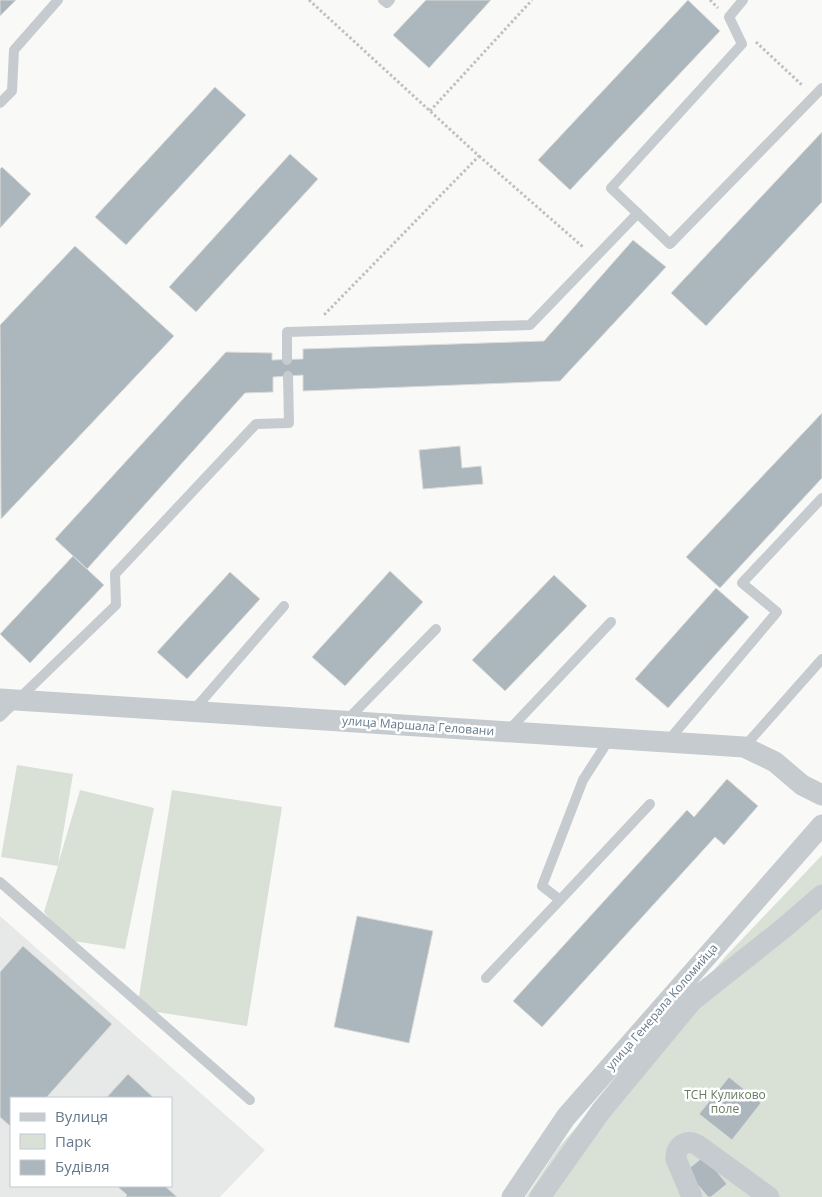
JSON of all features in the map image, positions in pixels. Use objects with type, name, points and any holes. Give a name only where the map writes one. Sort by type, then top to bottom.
[{"type":"street","name":"улица Маршала Геловани","points":[[8,700],[744,747],[775,762],[802,784],[822,796]]},
{"type":"street","name":"улица Генерала Коломийца","points":[[512,1197],[566,1118],[822,824]]},
{"type":"street","points":[[540,1197],[601,1111],[692,1001],[822,895]]},
{"type":"street","points":[[692,1197],[676,1159],[680,1147],[687,1142],[695,1143],[769,1197]]},
{"type":"lane","points":[[0,103],[12,91],[14,50],[58,0]]},
{"type":"lane","points":[[383,0],[387,3],[390,0]]},
{"type":"lane","points":[[743,0],[729,17],[742,44],[611,188],[670,244],[822,88]]},
{"type":"lane","points":[[287,360],[287,332],[530,325],[638,213]]},
{"type":"lane","points":[[0,717],[8,700],[116,605],[115,574],[256,424],[289,423],[288,376]]},
{"type":"lane","points":[[667,742],[777,612],[742,583],[822,498]]},
{"type":"lane","points":[[192,711],[284,606]]},
{"type":"lane","points":[[507,732],[610,622]]},
{"type":"lane","points":[[346,721],[436,629]]},
{"type":"lane","points":[[744,747],[822,659]]},
{"type":"lane","points":[[560,900],[542,886],[583,780],[610,738]]},
{"type":"lane","points":[[486,978],[650,804]]},
{"type":"lane","points":[[0,882],[250,1100]]},
{"type":"path","points":[[309,0],[479,156],[594,258]]},
{"type":"path","points":[[430,111],[532,0]]},
{"type":"path","points":[[710,0],[814,96]]},
{"type":"path","points":[[309,331],[479,156]]},
{"type":"shaded area","points":[[0,916],[265,1150],[220,1197],[0,1197]]},
{"type":"green space","points":[[17,765],[73,774],[58,864],[80,790],[154,808],[125,949],[67,940],[44,912],[58,866],[1,857]]},
{"type":"green space","points":[[172,790],[282,807],[247,1026],[137,1009]]},
{"type":"green space","name":"ТСН Куликово поле","points":[[822,855],[822,1197],[526,1197],[559,1147],[726,956]]},
{"type":"building","points":[[0,0],[16,0],[0,16]]},
{"type":"building","points":[[426,0],[491,0],[429,68],[393,35]]},
{"type":"building","points":[[688,0],[720,31],[570,190],[538,160]]},
{"type":"building","points":[[215,87],[246,115],[126,245],[95,217]]},
{"type":"building","points":[[822,132],[822,202],[706,326],[671,293]]},
{"type":"building","points":[[290,154],[318,179],[196,312],[169,287]]},
{"type":"building","points":[[2,167],[31,194],[0,228],[0,169]]},
{"type":"building","points":[[633,240],[666,267],[560,381],[303,391],[303,375],[273,377],[273,392],[245,393],[87,569],[55,539],[226,352],[272,353],[272,360],[303,359],[303,349],[544,341]]},
{"type":"building","points":[[75,246],[174,336],[1,519],[0,325]]},
{"type":"building","points":[[822,413],[822,478],[720,588],[686,557]]},
{"type":"building","points":[[460,446],[462,468],[481,466],[483,484],[423,489],[419,450]]},
{"type":"building","points":[[73,556],[104,585],[30,663],[0,634]]},
{"type":"building","points":[[390,571],[423,602],[345,686],[312,657]]},
{"type":"building","points":[[230,572],[260,599],[187,679],[157,652]]},
{"type":"building","points":[[554,575],[587,606],[505,691],[472,660]]},
{"type":"building","points":[[716,588],[749,617],[668,708],[635,679]]},
{"type":"building","points":[[727,779],[758,806],[724,845],[715,837],[542,1027],[513,1001],[687,810],[694,817]]},
{"type":"building","points":[[357,916],[433,931],[409,1043],[334,1027]]},
{"type":"building","points":[[23,946],[112,1024],[47,1097],[10,1097],[10,1126],[0,1117],[0,972]]},
{"type":"building","points":[[128,1074],[153,1097],[107,1097]]},
{"type":"building","points":[[729,1077],[761,1103],[732,1140],[699,1114]]},
{"type":"building","points":[[704,1156],[727,1184],[711,1197],[708,1197],[686,1171]]},
{"type":"building","points":[[118,1187],[166,1187],[177,1197],[125,1197],[127,1195]]}]
